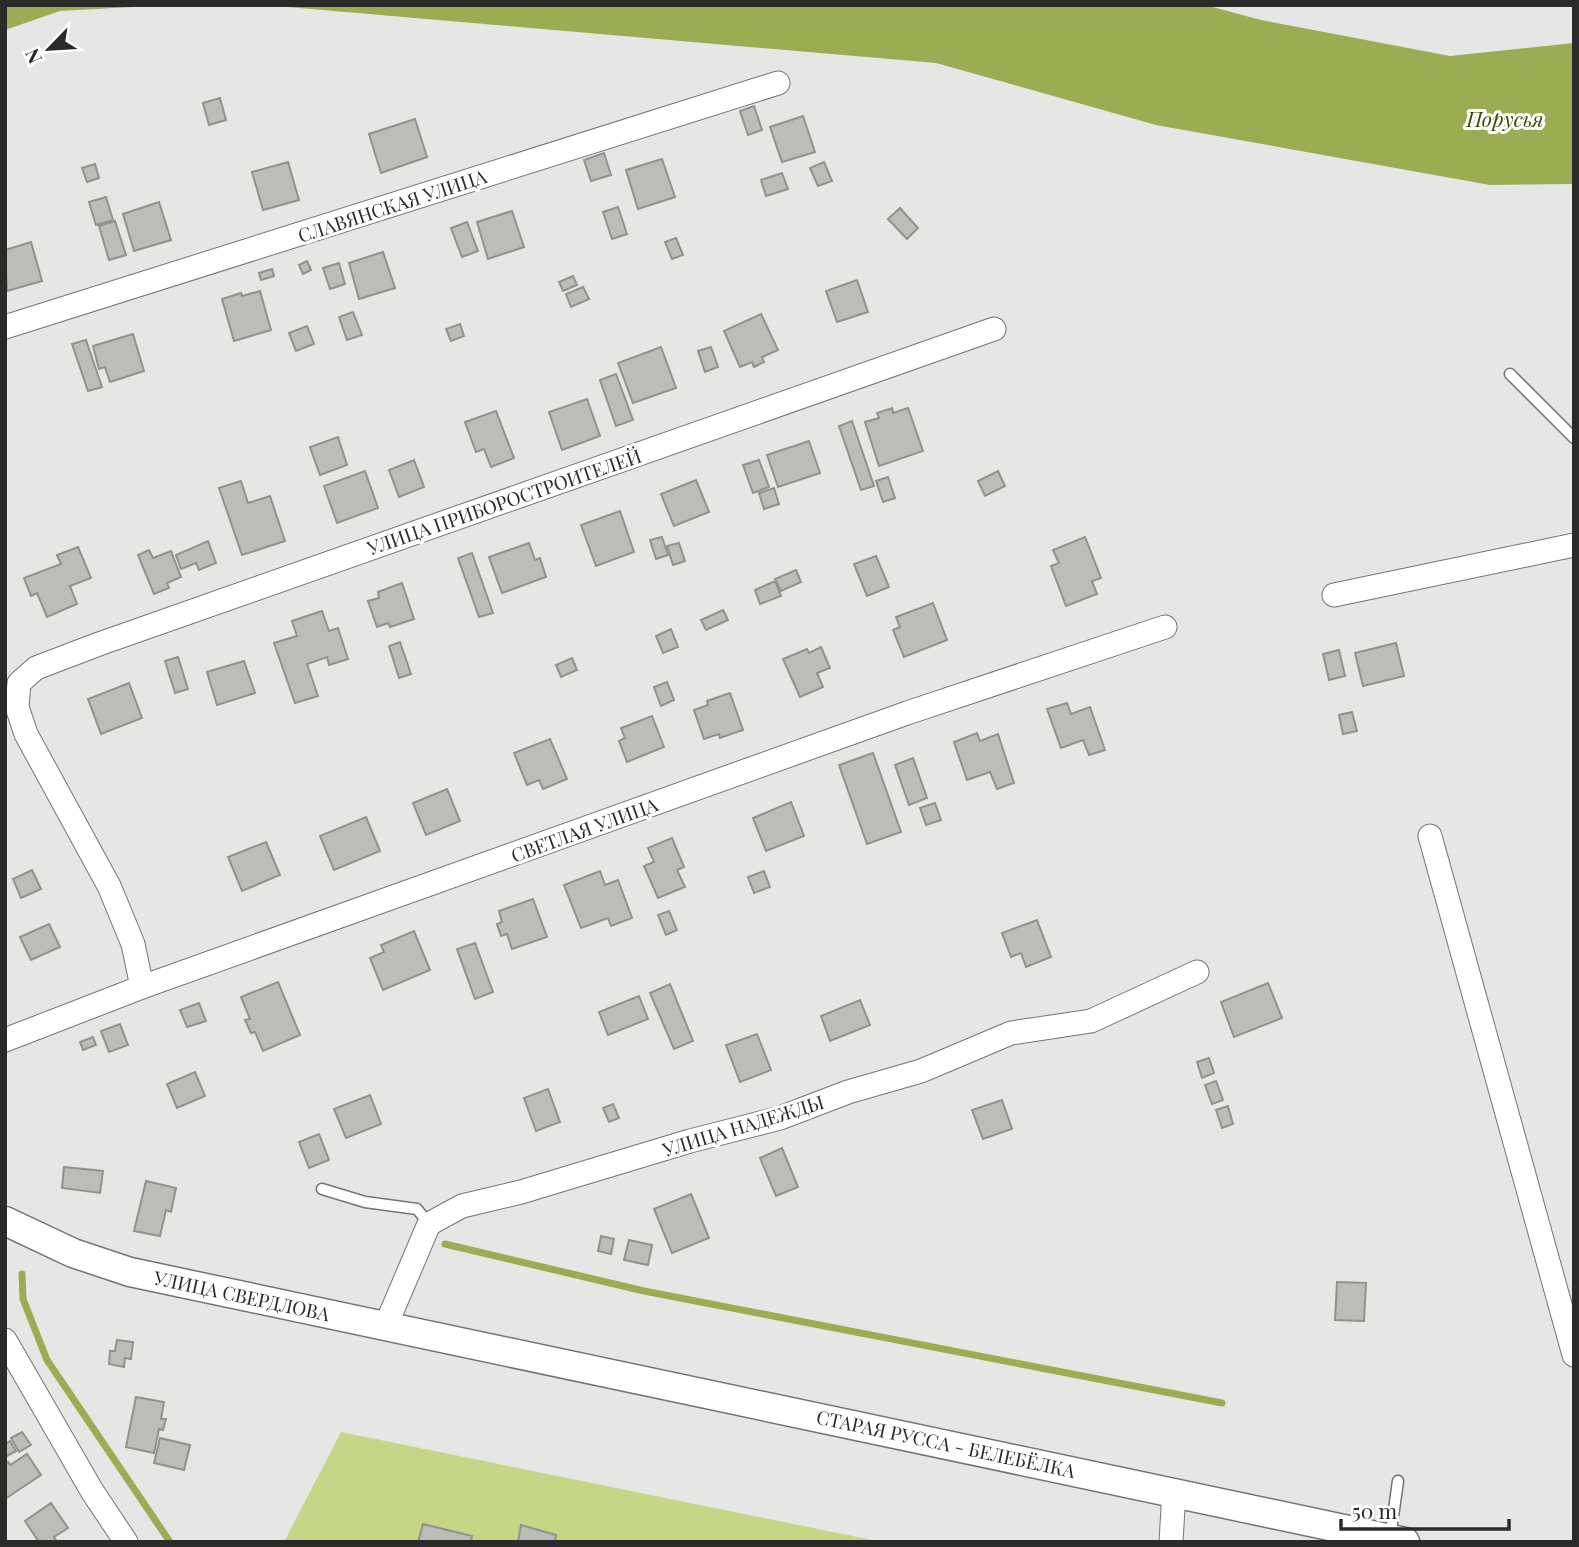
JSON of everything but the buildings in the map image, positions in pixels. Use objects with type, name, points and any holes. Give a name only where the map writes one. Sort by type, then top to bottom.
[{"type":"street","name":"СЛАВЯНСКАЯ УЛИЦА","points":[[5,327],[778,83]]},
{"type":"street","name":"УЛИЦА ПРИБОРОСТРОИТЕЛЕЙ","points":[[142,987],[133,944],[109,886],[26,734],[18,707],[19,683],[36,668],[994,329]]},
{"type":"street","points":[[1334,595],[1574,545]]},
{"type":"street","name":"СВЕТЛАЯ УЛИЦА","points":[[5,1040],[142,987],[894,717],[1165,627]]},
{"type":"street","points":[[1430,836],[1574,1355]]},
{"type":"street","name":"УЛИЦА НАДЕЖДЫ","points":[[429,1224],[462,1206],[521,1192],[690,1141],[780,1118],[848,1093],[921,1072],[1011,1033],[1091,1021],[1197,972]]},
{"type":"street","points":[[386,1325],[429,1224]]},
{"type":"street","name":"УЛИЦА СВЕРДЛОВА","points":[[6,1226],[130,1272],[486,1346]]},
{"type":"street","points":[[5,1340],[92,1491],[126,1542]]},
{"type":"street","name":"СТАРАЯ РУССА - БЕЛЕБЁЛКА","points":[[486,1346],[1397,1540]]},
{"type":"street","points":[[1171,1542],[1174,1491]]},
{"type":"lane","points":[[1510,374],[1574,438]]},
{"type":"lane","points":[[322,1189],[365,1202],[417,1209],[429,1224]]},
{"type":"lane","points":[[1397,1540],[1398,1481]]},
{"type":"shaded area","points":[[341,1432],[882,1542],[284,1542]]},
{"type":"water","points":[[5,5],[169,5],[60,11],[5,30]]},
{"type":"water","name":"Порусья","points":[[265,5],[1205,5],[1261,20],[1450,56],[1574,43],[1574,184],[1490,185],[1156,125],[936,63]]},
{"type":"waterway","points":[[445,1244],[644,1291],[1222,1403]]},
{"type":"waterway","points":[[22,1274],[23,1299],[47,1360],[170,1542]]}]
